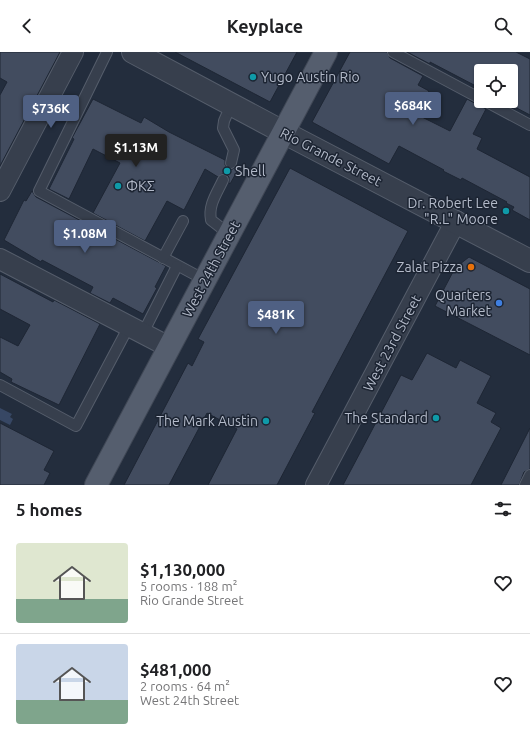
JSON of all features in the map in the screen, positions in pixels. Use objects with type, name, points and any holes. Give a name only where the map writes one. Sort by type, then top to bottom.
[{"type":"main road","name":"West 24th Street","points":[[96,485],[326,52]]},
{"type":"street","points":[[0,191],[73,52]]},
{"type":"street","name":"Rio Grande Street","points":[[132,52],[530,261]]},
{"type":"street","name":"West 23rd Street","points":[[316,485],[456,221]]},
{"type":"street","points":[[0,259],[170,347]]},
{"type":"lane","points":[[108,52],[40,191],[205,280]]},
{"type":"lane","points":[[393,52],[474,95]]},
{"type":"lane","points":[[231,105],[224,121],[223,128],[234,150],[231,164]]},
{"type":"lane","points":[[498,108],[530,125]]},
{"type":"lane","points":[[223,180],[212,201],[209,212],[211,220],[230,234]]},
{"type":"lane","points":[[163,258],[183,221]]},
{"type":"lane","points":[[0,385],[76,426],[177,266]]},
{"type":"lane","points":[[525,485],[530,475]]},
{"type":"water","points":[[0,408],[12,414],[10,417],[13,419],[10,425],[0,420]]},
{"type":"building","points":[[0,52],[60,52],[0,166],[0,95],[7,82],[0,78]]},
{"type":"building","name":"Yugo Austin Rio","points":[[175,52],[297,52],[270,102]]},
{"type":"building","points":[[350,52],[387,52],[390,58],[423,76],[418,85],[429,91],[416,114],[450,131],[467,99],[474,103],[474,108],[486,109],[473,134],[482,138],[477,149],[530,177],[530,220],[512,210],[514,207],[506,203],[507,202],[462,178],[461,180],[443,171],[444,170],[399,146],[389,164],[312,122]]},
{"type":"building","points":[[407,52],[516,52],[530,59],[530,115],[517,108],[518,108],[518,64],[474,64],[474,85],[430,62],[430,64]]},
{"type":"building","points":[[93,99],[141,123],[144,117],[169,132],[225,160],[225,165],[229,169],[233,169],[236,166],[239,168],[230,184],[229,177],[226,174],[222,174],[218,177],[205,169],[184,210],[167,201],[145,241],[93,213],[120,163],[93,149],[69,199],[49,189],[74,139],[72,138]]},
{"type":"building","points":[[290,168],[408,231],[312,412],[315,413],[277,485],[208,485],[237,429],[207,413],[169,485],[124,485],[188,363],[192,366],[204,342],[198,339]]},
{"type":"building","points":[[32,191],[36,197],[166,266],[155,287],[157,288],[143,314],[113,298],[110,303],[90,293],[93,287],[42,260],[41,262],[4,240],[24,200],[26,201]]},
{"type":"building","points":[[469,257],[530,289],[530,355],[435,306],[455,268]]},
{"type":"building","points":[[0,274],[53,302],[54,300],[100,324],[59,405],[11,382],[12,379],[0,372],[0,337],[18,346],[30,325],[0,309]]},
{"type":"building","name":"The Standard","points":[[427,353],[456,368],[460,360],[491,376],[477,403],[496,413],[491,422],[501,428],[471,485],[343,485],[401,375],[412,380]]},
{"type":"building","points":[[0,423],[54,451],[44,470],[50,473],[44,485],[0,485]]},
{"type":"building","points":[[530,428],[530,469],[524,472],[519,485],[501,485]]},
{"type":"place","name":"Yugo Austin Rio","points":[[253,77]]},
{"type":"place","name":"Shell","points":[[227,171]]},
{"type":"place","name":"ΦΚΣ","points":[[118,186]]},
{"type":"place","name":"Dr. Robert Lee \"R.L\" Moore","points":[[506,211]]},
{"type":"place","name":"Zalat Pizza","points":[[471,267]]},
{"type":"place","name":"Quarters Market","points":[[499,303]]},
{"type":"place","name":"The Standard","points":[[436,418]]},
{"type":"place","name":"The Mark Austin","points":[[266,421]]}]
